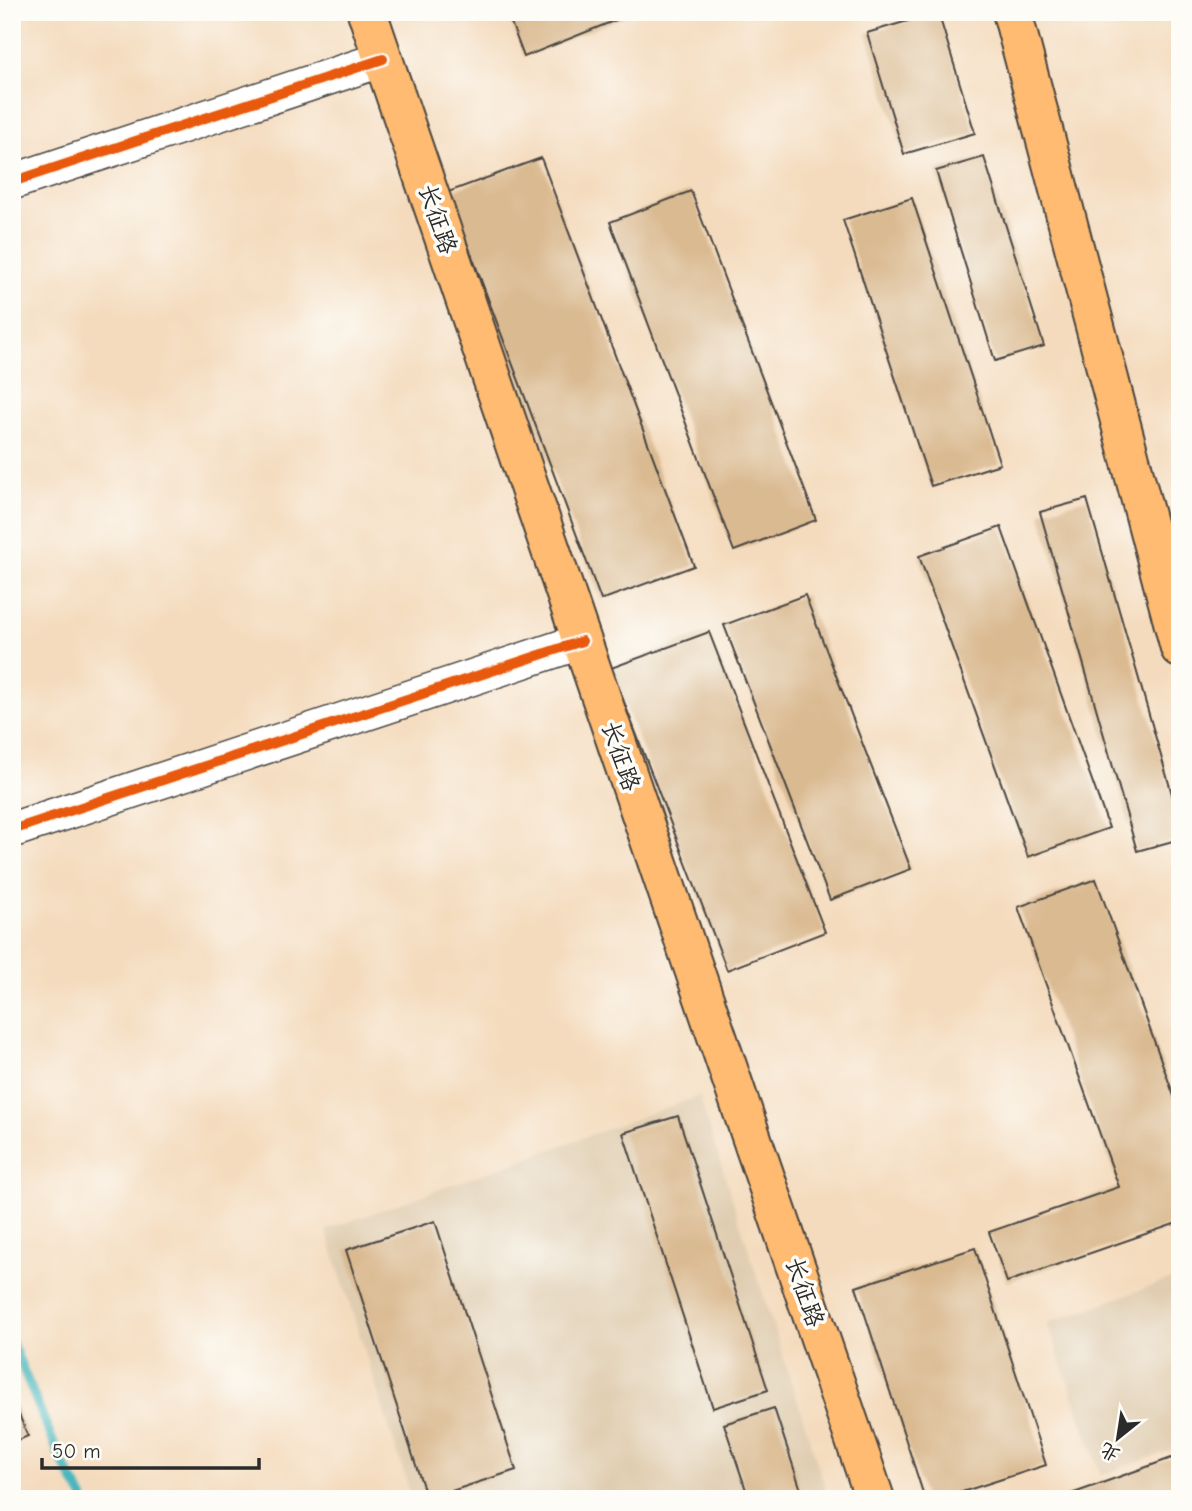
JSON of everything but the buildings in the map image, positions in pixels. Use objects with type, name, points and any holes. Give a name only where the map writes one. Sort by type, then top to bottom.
[{"type":"main road","name":"长征路","points":[[367,12],[875,1499]]},
{"type":"main road","points":[[1012,12],[1180,648]]},
{"type":"street","points":[[12,182],[383,59]]},
{"type":"street","points":[[12,830],[582,641]]},
{"type":"shaded area","points":[[699,1096],[829,1499],[412,1499],[326,1230]]},
{"type":"shaded area","points":[[1180,1276],[1180,1447],[1101,1475],[1047,1323]]},
{"type":"waterway","points":[[12,1343],[61,1460],[84,1499]]},
{"type":"cycle path","points":[[12,182],[383,59]]},
{"type":"cycle path","points":[[12,830],[582,641]]}]
